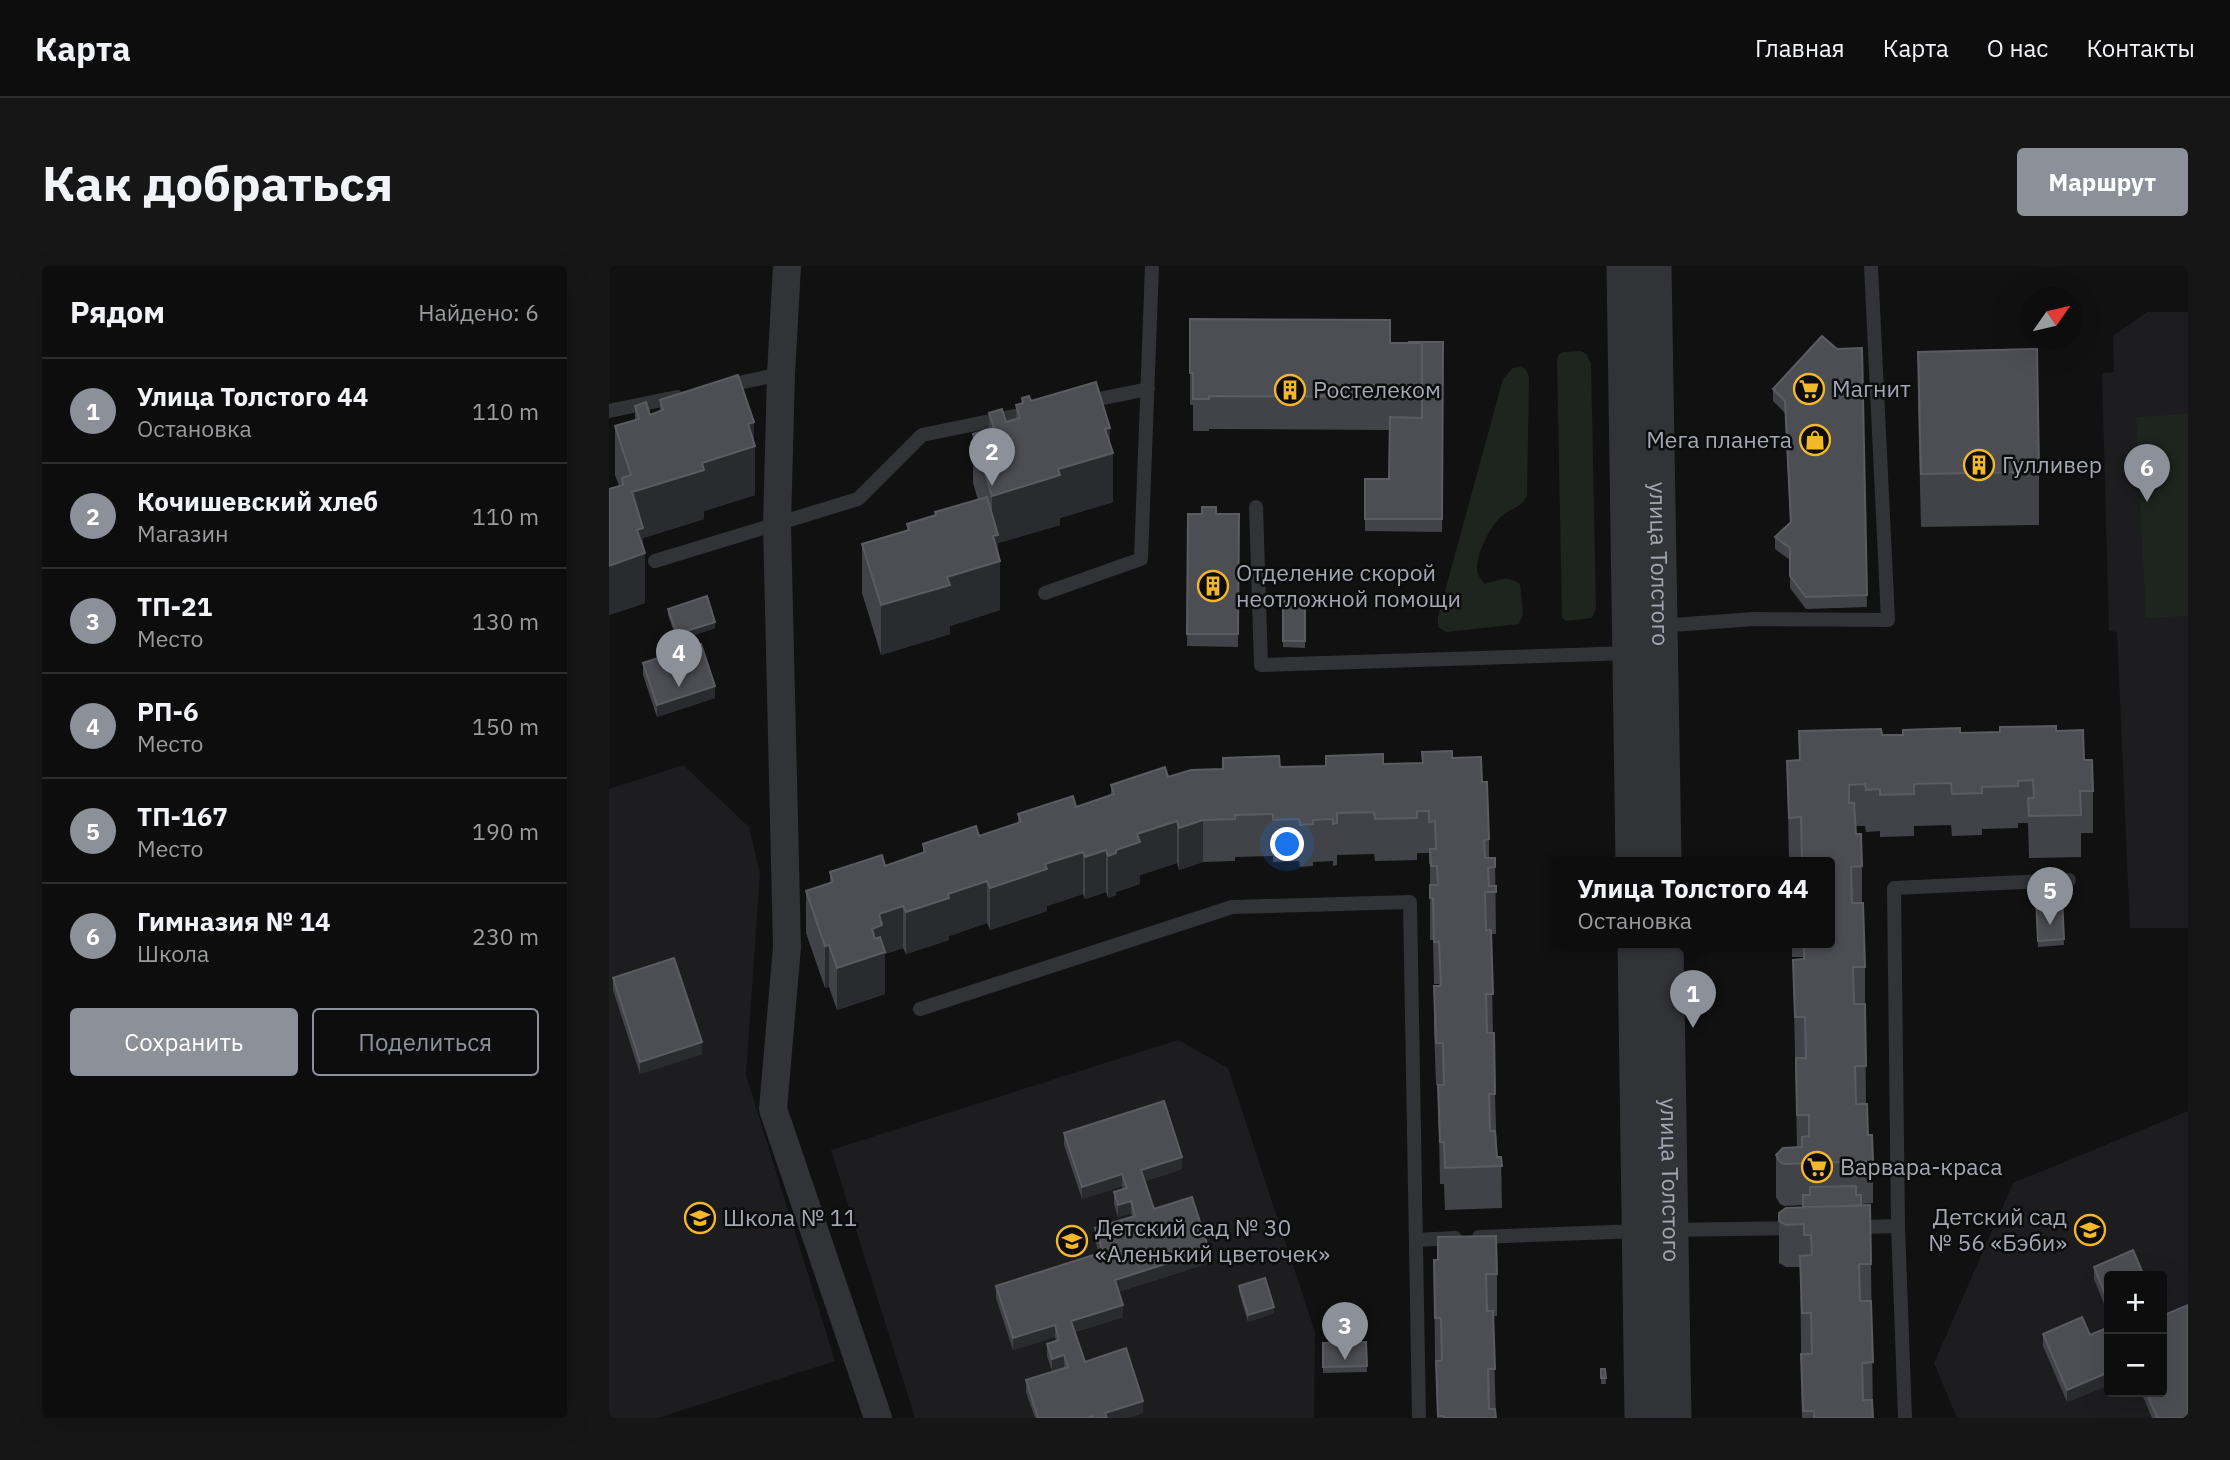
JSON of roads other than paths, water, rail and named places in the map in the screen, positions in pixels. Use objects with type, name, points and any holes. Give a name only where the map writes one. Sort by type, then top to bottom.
[{"type":"street","points":[[787,266],[777,525],[787,947],[773,1109],[878,1418]]},
{"type":"street","name":"улица Толстого","points":[[1624,266],[1645,639],[1664,857]]},
{"type":"street","name":"улица Толстого","points":[[1633,857],[1645,639],[1654,266]]},
{"type":"street","name":"улица Толстого","points":[[1635,948],[1655,1231],[1674,1418]]},
{"type":"street","name":"улица Толстого","points":[[1642,1418],[1655,1231],[1666,948]]},
{"type":"lane","points":[[1045,593],[1141,559],[1151,266]]},
{"type":"lane","points":[[1256,508],[1261,665],[1645,639],[1754,620],[1888,620],[1871,266]]},
{"type":"lane","points":[[715,388],[781,374]]},
{"type":"lane","points":[[1069,405],[1148,389]]},
{"type":"lane","points":[[609,411],[688,394]]},
{"type":"lane","points":[[655,561],[858,499],[922,435],[1042,411]]},
{"type":"lane","points":[[1905,1418],[1898,1226],[1894,888],[2069,880]]},
{"type":"lane","points":[[920,1009],[1232,907],[1410,902],[1419,1418]]},
{"type":"lane","points":[[1861,1227],[1898,1226]]},
{"type":"lane","points":[[1416,1240],[1803,1228]]},
{"type":"place","name":"Магнит","points":[[1809,389]]},
{"type":"place","name":"Ростелеком","points":[[1290,390]]},
{"type":"place","name":"Мега планета","points":[[1815,440]]},
{"type":"place","name":"Гулливер","points":[[1979,465]]},
{"type":"place","name":"Кочишевский хлеб","points":[[992,486]]},
{"type":"place","name":"Гимназия № 14","points":[[2147,502]]},
{"type":"place","name":"Отделение скорой неотложной помощи","points":[[1213,586]]},
{"type":"place","name":"РП-6","points":[[679,687]]},
{"type":"place","name":"ТП-167","points":[[2050,925]]},
{"type":"place","name":"Улица Толстого 44","points":[[1693,1028]]},
{"type":"place","name":"Варвара-краса","points":[[1817,1167]]},
{"type":"place","name":"Школа № 11","points":[[700,1218]]},
{"type":"place","name":"Детский сад № 56 «Бэби»","points":[[2090,1230]]},
{"type":"place","name":"Детский сад № 30 «Аленький цветочек»","points":[[1072,1241]]},
{"type":"place","name":"ТП-21","points":[[1345,1360]]}]
